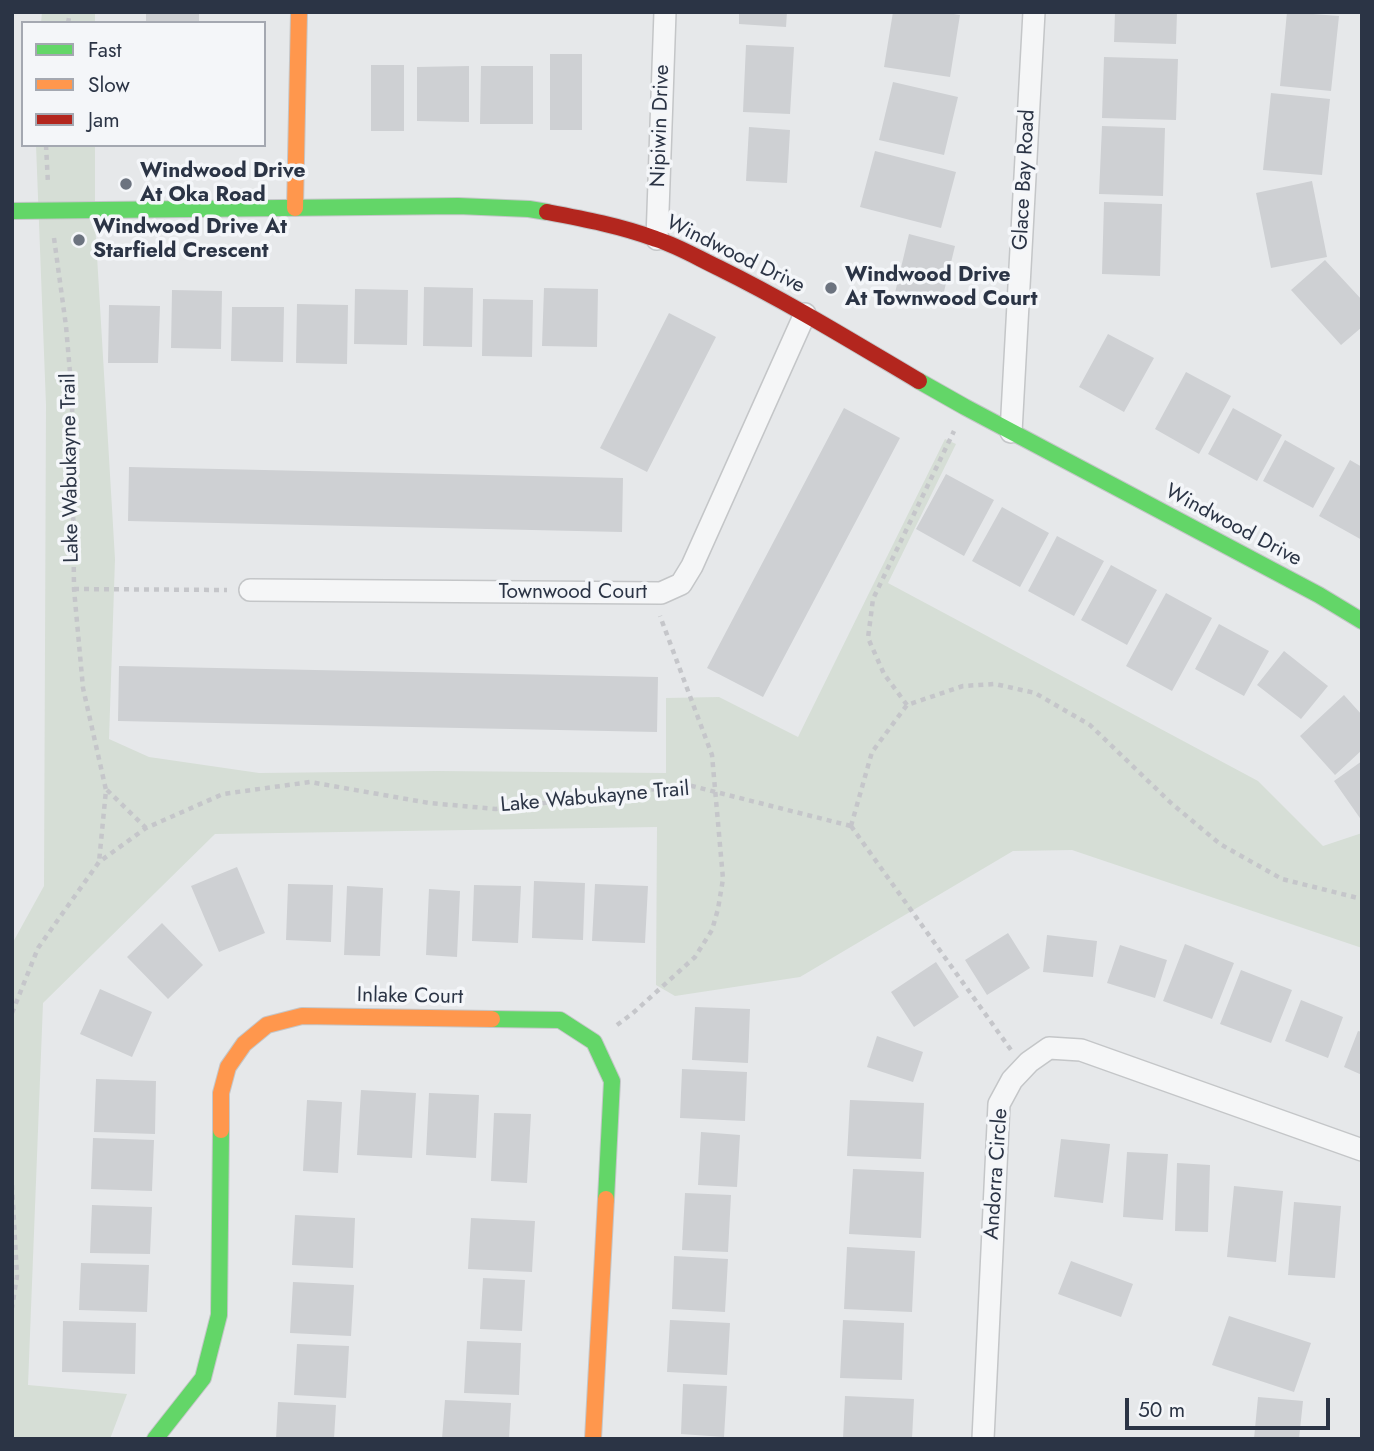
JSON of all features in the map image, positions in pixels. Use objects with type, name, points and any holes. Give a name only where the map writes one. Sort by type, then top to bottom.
[{"type":"street","points":[[295,208],[299,12]]},
{"type":"street","name":"Nipiwin Drive","points":[[657,239],[665,12]]},
{"type":"street","name":"Glace Bay Road","points":[[1011,432],[1034,12]]},
{"type":"street","name":"Windwood Drive","points":[[12,211],[458,206],[529,209],[600,222],[657,239],[739,278],[965,407],[1319,595],[1362,621]]},
{"type":"street","name":"Townwood Court","points":[[250,590],[662,593],[681,584],[692,566],[805,314]]},
{"type":"street","name":"Inlake Court","points":[[155,1439],[203,1378],[219,1315],[221,1093],[228,1067],[244,1044],[267,1025],[302,1016],[560,1020],[594,1042]]},
{"type":"street","points":[[593,1439],[612,1081],[594,1042]]},
{"type":"street","name":"Andorra Circle","points":[[983,1439],[999,1104],[1012,1080],[1029,1062],[1049,1048],[1081,1050],[1362,1150]]},
{"type":"path","name":"Lake Wabukayne Trail","points":[[46,147],[50,211],[66,326],[72,396],[74,589],[83,688],[106,790],[99,862]]},
{"type":"path","points":[[907,705],[884,674],[868,638],[873,599],[965,407]]},
{"type":"path","points":[[74,589],[250,590]]},
{"type":"path","points":[[594,1042],[633,1013],[695,957],[712,930],[723,879],[712,755],[652,593]]},
{"type":"path","points":[[1029,1062],[1012,1052],[851,826],[872,752],[907,705],[963,686],[995,684],[1035,693],[1090,725],[1171,803],[1220,844],[1283,879],[1362,899]]},
{"type":"path","name":"Lake Wabukayne Trail","points":[[12,1013],[38,948],[99,862],[146,828],[223,794],[310,782],[429,803],[496,809],[688,785],[851,826]]},
{"type":"path","points":[[106,790],[146,828]]},
{"type":"path","points":[[12,1185],[17,1276],[12,1308]]},
{"type":"shaded area","points":[[42,12],[95,12],[95,21],[41,21]]},
{"type":"shaded area","points":[[36,147],[95,147],[95,222],[115,559],[109,739],[149,757],[259,773],[666,773],[666,698],[719,697],[798,737],[945,439],[956,444],[888,583],[1258,781],[1323,846],[1362,833],[1362,948],[1072,850],[1013,851],[800,977],[675,996],[656,985],[657,827],[215,834],[43,1003],[28,1385],[127,1394],[110,1439],[12,1439],[12,944],[44,886],[46,405]]},
{"type":"building","points":[[146,12],[199,12],[199,21],[146,21]]},
{"type":"building","points":[[739,12],[787,12],[786,27],[739,24]]},
{"type":"building","points":[[893,12],[941,12],[960,15],[950,77],[884,67]]},
{"type":"building","points":[[1115,12],[1177,12],[1176,44],[1114,42]]},
{"type":"building","points":[[1287,12],[1339,16],[1331,91],[1280,86]]},
{"type":"building","points":[[746,45],[794,47],[790,114],[743,112]]},
{"type":"building","points":[[550,54],[582,54],[582,130],[550,130]]},
{"type":"building","points":[[1104,57],[1178,59],[1176,120],[1102,118]]},
{"type":"building","points":[[371,65],[404,65],[404,131],[371,131]]},
{"type":"building","points":[[469,66],[469,122],[417,121],[417,67]]},
{"type":"building","points":[[481,66],[533,66],[533,124],[480,124]]},
{"type":"building","points":[[893,82],[958,97],[944,155],[879,140]]},
{"type":"building","points":[[1271,93],[1330,99],[1322,175],[1263,170]]},
{"type":"building","points":[[1102,126],[1165,128],[1163,196],[1099,194]]},
{"type":"building","points":[[749,127],[790,130],[787,183],[746,181]]},
{"type":"building","points":[[875,151],[956,172],[941,228],[860,207]]},
{"type":"building","points":[[1312,181],[1327,257],[1271,268],[1256,193]]},
{"type":"building","points":[[1104,202],[1162,204],[1160,276],[1102,274]]},
{"type":"building","points":[[909,234],[955,246],[941,304],[895,293]]},
{"type":"building","points":[[1325,260],[1362,300],[1362,327],[1341,345],[1291,290]]},
{"type":"building","points":[[424,287],[473,288],[472,347],[423,346]]},
{"type":"building","points":[[544,288],[598,289],[597,347],[542,346]]},
{"type":"building","points":[[355,289],[408,290],[407,345],[354,344]]},
{"type":"building","points":[[172,290],[222,291],[221,349],[171,348]]},
{"type":"building","points":[[483,299],[533,300],[532,357],[482,356]]},
{"type":"building","points":[[297,304],[348,305],[347,364],[296,363]]},
{"type":"building","points":[[109,305],[160,306],[158,363],[108,363]]},
{"type":"building","points":[[232,307],[284,307],[283,362],[231,361]]},
{"type":"building","points":[[669,313],[716,337],[647,472],[600,448]]},
{"type":"building","points":[[1108,334],[1154,358],[1124,412],[1079,387]]},
{"type":"building","points":[[1186,372],[1231,396],[1199,454],[1155,429]]},
{"type":"building","points":[[844,408],[900,438],[763,697],[707,668]]},
{"type":"building","points":[[1233,408],[1282,435],[1257,481],[1208,454]]},
{"type":"building","points":[[1285,440],[1335,468],[1313,508],[1263,481]]},
{"type":"building","points":[[1350,460],[1362,467],[1362,540],[1319,516]]},
{"type":"building","points":[[129,467],[623,478],[622,532],[128,521]]},
{"type":"building","points":[[946,474],[994,500],[964,556],[916,529]]},
{"type":"building","points":[[1002,507],[1049,533],[1020,587],[972,561]]},
{"type":"building","points":[[1057,536],[1104,561],[1074,616],[1028,591]]},
{"type":"building","points":[[1111,565],[1157,590],[1127,645],[1081,620]]},
{"type":"building","points":[[1166,593],[1212,618],[1172,691],[1126,666]]},
{"type":"building","points":[[1219,624],[1269,651],[1244,696],[1195,669]]},
{"type":"building","points":[[1284,651],[1328,686],[1301,719],[1257,685]]},
{"type":"building","points":[[119,666],[658,677],[657,732],[118,721]]},
{"type":"building","points":[[1344,695],[1362,715],[1362,750],[1335,775],[1300,736]]},
{"type":"building","points":[[1362,761],[1362,821],[1334,781]]},
{"type":"building","points":[[237,867],[265,933],[219,952],[191,886]]},
{"type":"building","points":[[534,881],[585,883],[583,940],[532,938]]},
{"type":"building","points":[[288,884],[333,885],[331,942],[286,940]]},
{"type":"building","points":[[595,884],[648,886],[645,943],[592,941]]},
{"type":"building","points":[[474,885],[521,886],[518,943],[472,941]]},
{"type":"building","points":[[347,886],[383,888],[380,956],[344,955]]},
{"type":"building","points":[[429,889],[460,891],[457,957],[426,955]]},
{"type":"building","points":[[162,923],[203,965],[168,999],[127,957]]},
{"type":"building","points":[[1008,933],[1030,968],[987,995],[965,960]]},
{"type":"building","points":[[1047,935],[1097,941],[1093,977],[1043,972]]},
{"type":"building","points":[[1185,944],[1234,963],[1212,1019],[1163,1001]]},
{"type":"building","points":[[1120,945],[1167,960],[1155,998],[1107,983]]},
{"type":"building","points":[[936,962],[959,997],[914,1027],[891,992]]},
{"type":"building","points":[[1241,970],[1292,990],[1271,1043],[1220,1024]]},
{"type":"building","points":[[100,989],[152,1012],[132,1057],[80,1034]]},
{"type":"building","points":[[1301,1000],[1343,1017],[1328,1058],[1285,1041]]},
{"type":"building","points":[[695,1007],[750,1009],[748,1063],[692,1060]]},
{"type":"building","points":[[1358,1031],[1362,1032],[1362,1075],[1344,1067]]},
{"type":"building","points":[[877,1036],[923,1052],[913,1082],[867,1067]]},
{"type":"building","points":[[682,1069],[747,1072],[745,1121],[680,1118]]},
{"type":"building","points":[[96,1079],[156,1081],[155,1134],[94,1132]]},
{"type":"building","points":[[361,1090],[416,1093],[412,1158],[357,1155]]},
{"type":"building","points":[[429,1093],[479,1095],[476,1158],[426,1155]]},
{"type":"building","points":[[307,1100],[342,1102],[338,1173],[303,1171]]},
{"type":"building","points":[[850,1100],[924,1103],[921,1159],[847,1156]]},
{"type":"building","points":[[494,1113],[531,1114],[527,1183],[491,1181]]},
{"type":"building","points":[[701,1132],[740,1135],[737,1187],[698,1185]]},
{"type":"building","points":[[93,1138],[154,1140],[152,1191],[91,1189]]},
{"type":"building","points":[[1061,1139],[1110,1144],[1103,1203],[1054,1197]]},
{"type":"building","points":[[1127,1152],[1168,1154],[1163,1220],[1123,1217]]},
{"type":"building","points":[[1177,1163],[1210,1165],[1208,1232],[1175,1231]]},
{"type":"building","points":[[853,1169],[924,1172],[921,1238],[849,1234]]},
{"type":"building","points":[[1234,1186],[1283,1191],[1276,1262],[1227,1257]]},
{"type":"building","points":[[685,1193],[731,1195],[728,1252],[682,1250]]},
{"type":"building","points":[[1294,1202],[1341,1206],[1335,1278],[1288,1275]]},
{"type":"building","points":[[92,1205],[152,1207],[150,1254],[90,1253]]},
{"type":"building","points":[[295,1215],[355,1218],[353,1268],[292,1265]]},
{"type":"building","points":[[471,1218],[535,1221],[532,1272],[468,1269]]},
{"type":"building","points":[[847,1247],[915,1251],[912,1312],[844,1309]]},
{"type":"building","points":[[674,1256],[728,1259],[725,1312],[672,1309]]},
{"type":"building","points":[[1071,1261],[1133,1284],[1121,1317],[1058,1294]]},
{"type":"building","points":[[81,1263],[149,1265],[147,1312],[79,1310]]},
{"type":"building","points":[[483,1278],[525,1280],[522,1331],[480,1329]]},
{"type":"building","points":[[293,1282],[354,1285],[351,1336],[290,1333]]},
{"type":"building","points":[[1229,1316],[1311,1343],[1294,1392],[1212,1365]]},
{"type":"building","points":[[670,1320],[730,1323],[727,1375],[667,1372]]},
{"type":"building","points":[[843,1320],[904,1323],[902,1380],[840,1378]]},
{"type":"building","points":[[63,1321],[136,1323],[135,1374],[62,1372]]},
{"type":"building","points":[[467,1341],[521,1343],[519,1395],[464,1393]]},
{"type":"building","points":[[297,1344],[349,1346],[346,1398],[294,1395]]},
{"type":"building","points":[[683,1384],[727,1386],[724,1437],[681,1434]]},
{"type":"building","points":[[845,1396],[914,1399],[912,1439],[843,1439]]},
{"type":"building","points":[[1258,1397],[1303,1401],[1299,1439],[1254,1439]]},
{"type":"building","points":[[445,1400],[511,1403],[509,1439],[442,1439]]},
{"type":"building","points":[[278,1402],[336,1405],[334,1439],[276,1439]]},
{"type":"traffic: fast","points":[[12,211],[458,206],[547,212]]},
{"type":"traffic: fast","points":[[919,381],[1319,595],[1362,621]]},
{"type":"traffic: fast","points":[[492,1019],[560,1020],[594,1042],[612,1081],[606,1199]]},
{"type":"traffic: fast","points":[[155,1439],[203,1378],[219,1315],[221,1130]]},
{"type":"traffic: slow","points":[[295,208],[299,12]]},
{"type":"traffic: slow","points":[[221,1130],[221,1093],[228,1067],[244,1044],[267,1025],[302,1016],[492,1019]]},
{"type":"traffic: slow","points":[[593,1439],[606,1199]]},
{"type":"traffic: jam","points":[[547,212],[629,230],[680,249],[795,308],[919,381]]},
{"type":"place","name":"Windwood Drive At Oka Road","points":[[126,184]]},
{"type":"place","name":"Windwood Drive At Starfield Crescent","points":[[79,240]]},
{"type":"place","name":"Windwood Drive At Townwood Court","points":[[831,288]]}]
